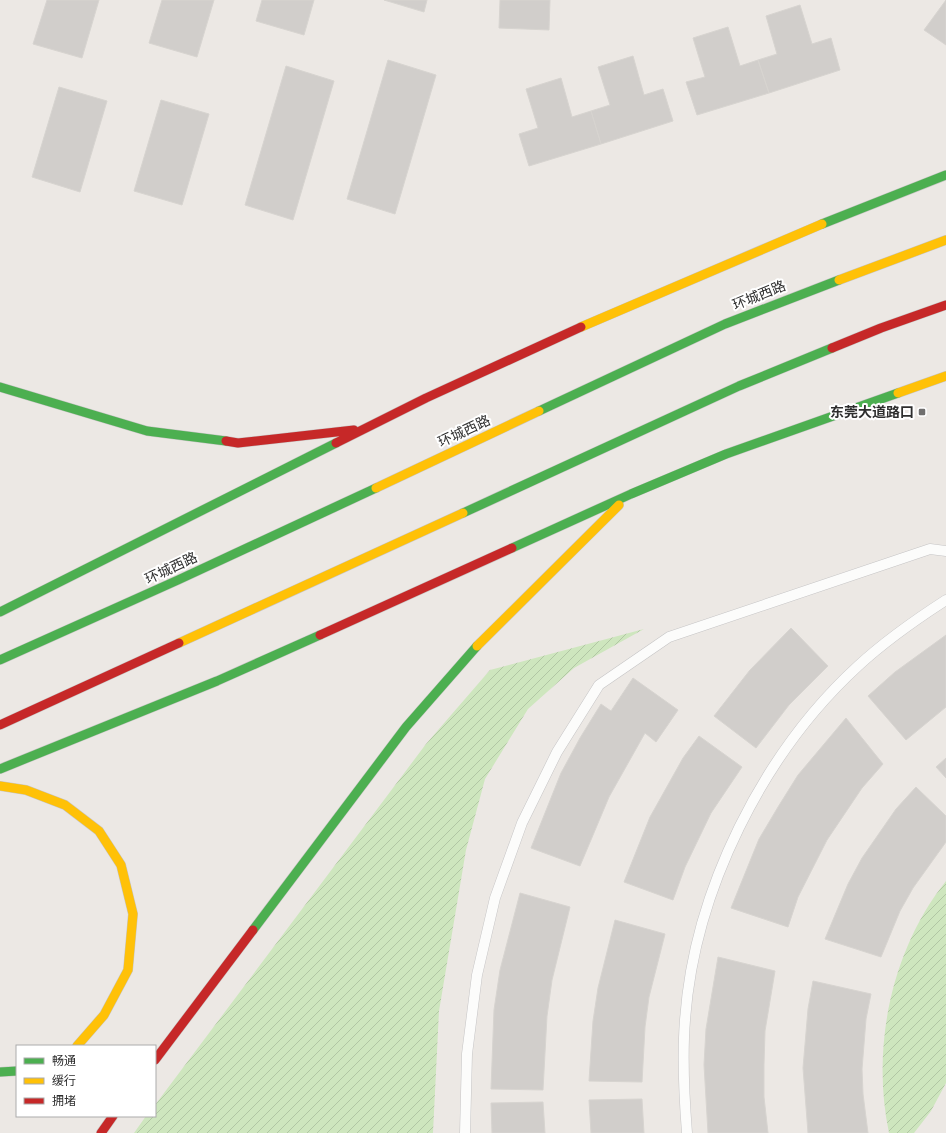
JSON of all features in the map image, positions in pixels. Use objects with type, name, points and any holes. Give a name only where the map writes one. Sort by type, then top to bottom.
[{"type":"main road","points":[[0,612],[153,534],[369,428],[426,398],[530,348],[784,239],[946,175]]},
{"type":"main road","name":"环城西路","points":[[0,660],[178,580],[725,324],[786,299],[946,240]]},
{"type":"main road","points":[[0,725],[739,386],[881,328],[946,305]]},
{"type":"main road","points":[[881,328],[924,323]]},
{"type":"main road","points":[[0,769],[217,681],[631,494],[726,454],[946,376]]},
{"type":"main road","points":[[0,387],[147,431],[238,443],[369,428]]},
{"type":"main road","points":[[156,1059],[406,727],[471,652],[631,494]]},
{"type":"main road","points":[[0,786],[26,790],[65,804],[99,831],[121,865],[133,914],[128,970],[104,1015],[78,1045]]},
{"type":"main road","points":[[0,1072],[16,1070]]},
{"type":"main road","points":[[100,1133],[112,1117]]},
{"type":"lane","points":[[465,1133],[467,1054],[477,975],[495,898],[522,823],[557,752],[599,685],[669,637],[930,549],[946,551]]},
{"type":"lane","points":[[687,1133],[683,1086],[685,1019],[695,953],[713,888],[739,826],[772,768],[812,714],[858,666],[909,623],[946,600]]},
{"type":"green space","points":[[644,629],[574,668],[528,709],[485,779],[466,850],[439,1011],[433,1133],[134,1133],[145,1117],[156,1117],[156,1104],[426,744],[490,670]]},
{"type":"green space","points":[[946,881],[946,1083],[931,1111],[914,1133],[889,1133],[884,1101],[883,1067],[885,1034],[890,1001],[899,969],[911,938],[927,908]]},
{"type":"building","points":[[47,0],[99,0],[82,58],[33,44]]},
{"type":"building","points":[[162,0],[214,0],[197,57],[149,43]]},
{"type":"building","points":[[262,0],[314,0],[304,35],[256,21]]},
{"type":"building","points":[[384,0],[427,0],[424,12]]},
{"type":"building","points":[[500,0],[550,0],[549,30],[499,28]]},
{"type":"building","points":[[946,0],[946,45],[924,30]]},
{"type":"building","points":[[800,5],[812,44],[831,38],[840,70],[769,93],[758,60],[777,54],[766,16]]},
{"type":"building","points":[[728,27],[740,66],[758,60],[769,93],[697,115],[686,82],[705,77],[693,38]]},
{"type":"building","points":[[633,56],[644,95],[663,89],[673,121],[601,144],[591,111],[610,105],[598,67]]},
{"type":"building","points":[[388,60],[436,75],[395,214],[347,199]]},
{"type":"building","points":[[286,66],[334,81],[293,220],[245,205]]},
{"type":"building","points":[[561,78],[572,117],[591,111],[601,144],[529,166],[519,134],[538,128],[526,89]]},
{"type":"building","points":[[59,87],[107,101],[80,192],[32,177]]},
{"type":"building","points":[[161,100],[209,114],[182,205],[134,191]]},
{"type":"building","points":[[791,628],[828,666],[789,705],[756,748],[714,716],[750,670]]},
{"type":"building","points":[[946,635],[946,707],[906,740],[868,696],[895,672]]},
{"type":"building","points":[[633,678],[678,710],[656,742],[645,733],[609,797],[580,866],[531,848],[561,773],[580,738],[601,704],[611,711]]},
{"type":"building","points":[[846,718],[883,764],[862,788],[827,840],[798,897],[788,927],[731,908],[759,839],[778,807],[798,775]]},
{"type":"building","points":[[699,736],[742,767],[711,813],[685,867],[673,900],[624,882],[650,817],[683,758]]},
{"type":"building","points":[[946,758],[946,778],[936,767]]},
{"type":"building","points":[[916,787],[946,816],[946,842],[913,888],[900,911],[881,957],[825,939],[848,884],[862,858],[896,809]]},
{"type":"building","points":[[520,893],[570,907],[552,980],[547,1016],[543,1090],[491,1089],[494,1010],[500,970]]},
{"type":"building","points":[[615,920],[665,934],[649,997],[645,1027],[642,1082],[589,1081],[593,1021],[598,988]]},
{"type":"building","points":[[718,957],[775,971],[765,1031],[764,1097],[768,1133],[708,1133],[704,1065],[706,1029]]},
{"type":"building","points":[[813,981],[871,994],[866,1019],[862,1069],[863,1094],[868,1133],[808,1133],[803,1068],[808,1009]]},
{"type":"building","points":[[642,1099],[644,1133],[591,1133],[589,1100]]},
{"type":"building","points":[[543,1102],[545,1133],[492,1133],[491,1103]]},
{"type":"traffic: fast","points":[[822,224],[946,175]]},
{"type":"traffic: fast","points":[[539,411],[725,324],[839,280]]},
{"type":"traffic: fast","points":[[463,513],[739,386],[832,348]]},
{"type":"traffic: fast","points":[[0,387],[147,431],[226,441]]},
{"type":"traffic: fast","points":[[512,548],[631,494],[726,454],[898,393]]},
{"type":"traffic: fast","points":[[0,612],[336,443]]},
{"type":"traffic: fast","points":[[0,660],[178,580],[376,488]]},
{"type":"traffic: fast","points":[[0,769],[217,681],[320,635]]},
{"type":"traffic: fast","points":[[253,930],[406,727],[477,646]]},
{"type":"traffic: fast","points":[[0,1072],[16,1071]]},
{"type":"traffic: slow","points":[[581,327],[822,224]]},
{"type":"traffic: slow","points":[[839,280],[946,240]]},
{"type":"traffic: slow","points":[[898,393],[946,376]]},
{"type":"traffic: slow","points":[[376,488],[539,411]]},
{"type":"traffic: slow","points":[[477,646],[619,505]]},
{"type":"traffic: slow","points":[[179,643],[463,513]]},
{"type":"traffic: slow","points":[[0,786],[26,790],[65,805],[99,831],[121,865],[133,914],[128,970],[104,1015],[78,1045]]},
{"type":"traffic: jam","points":[[832,348],[881,328],[946,305]]},
{"type":"traffic: jam","points":[[336,443],[426,398],[581,327]]},
{"type":"traffic: jam","points":[[226,441],[238,443],[354,430]]},
{"type":"traffic: jam","points":[[320,635],[512,548]]},
{"type":"traffic: jam","points":[[0,725],[179,643]]},
{"type":"traffic: jam","points":[[156,1059],[253,930]]},
{"type":"traffic: jam","points":[[101,1133],[112,1117]]},
{"type":"place","name":"东莞大道路口","points":[[922,412]]}]
